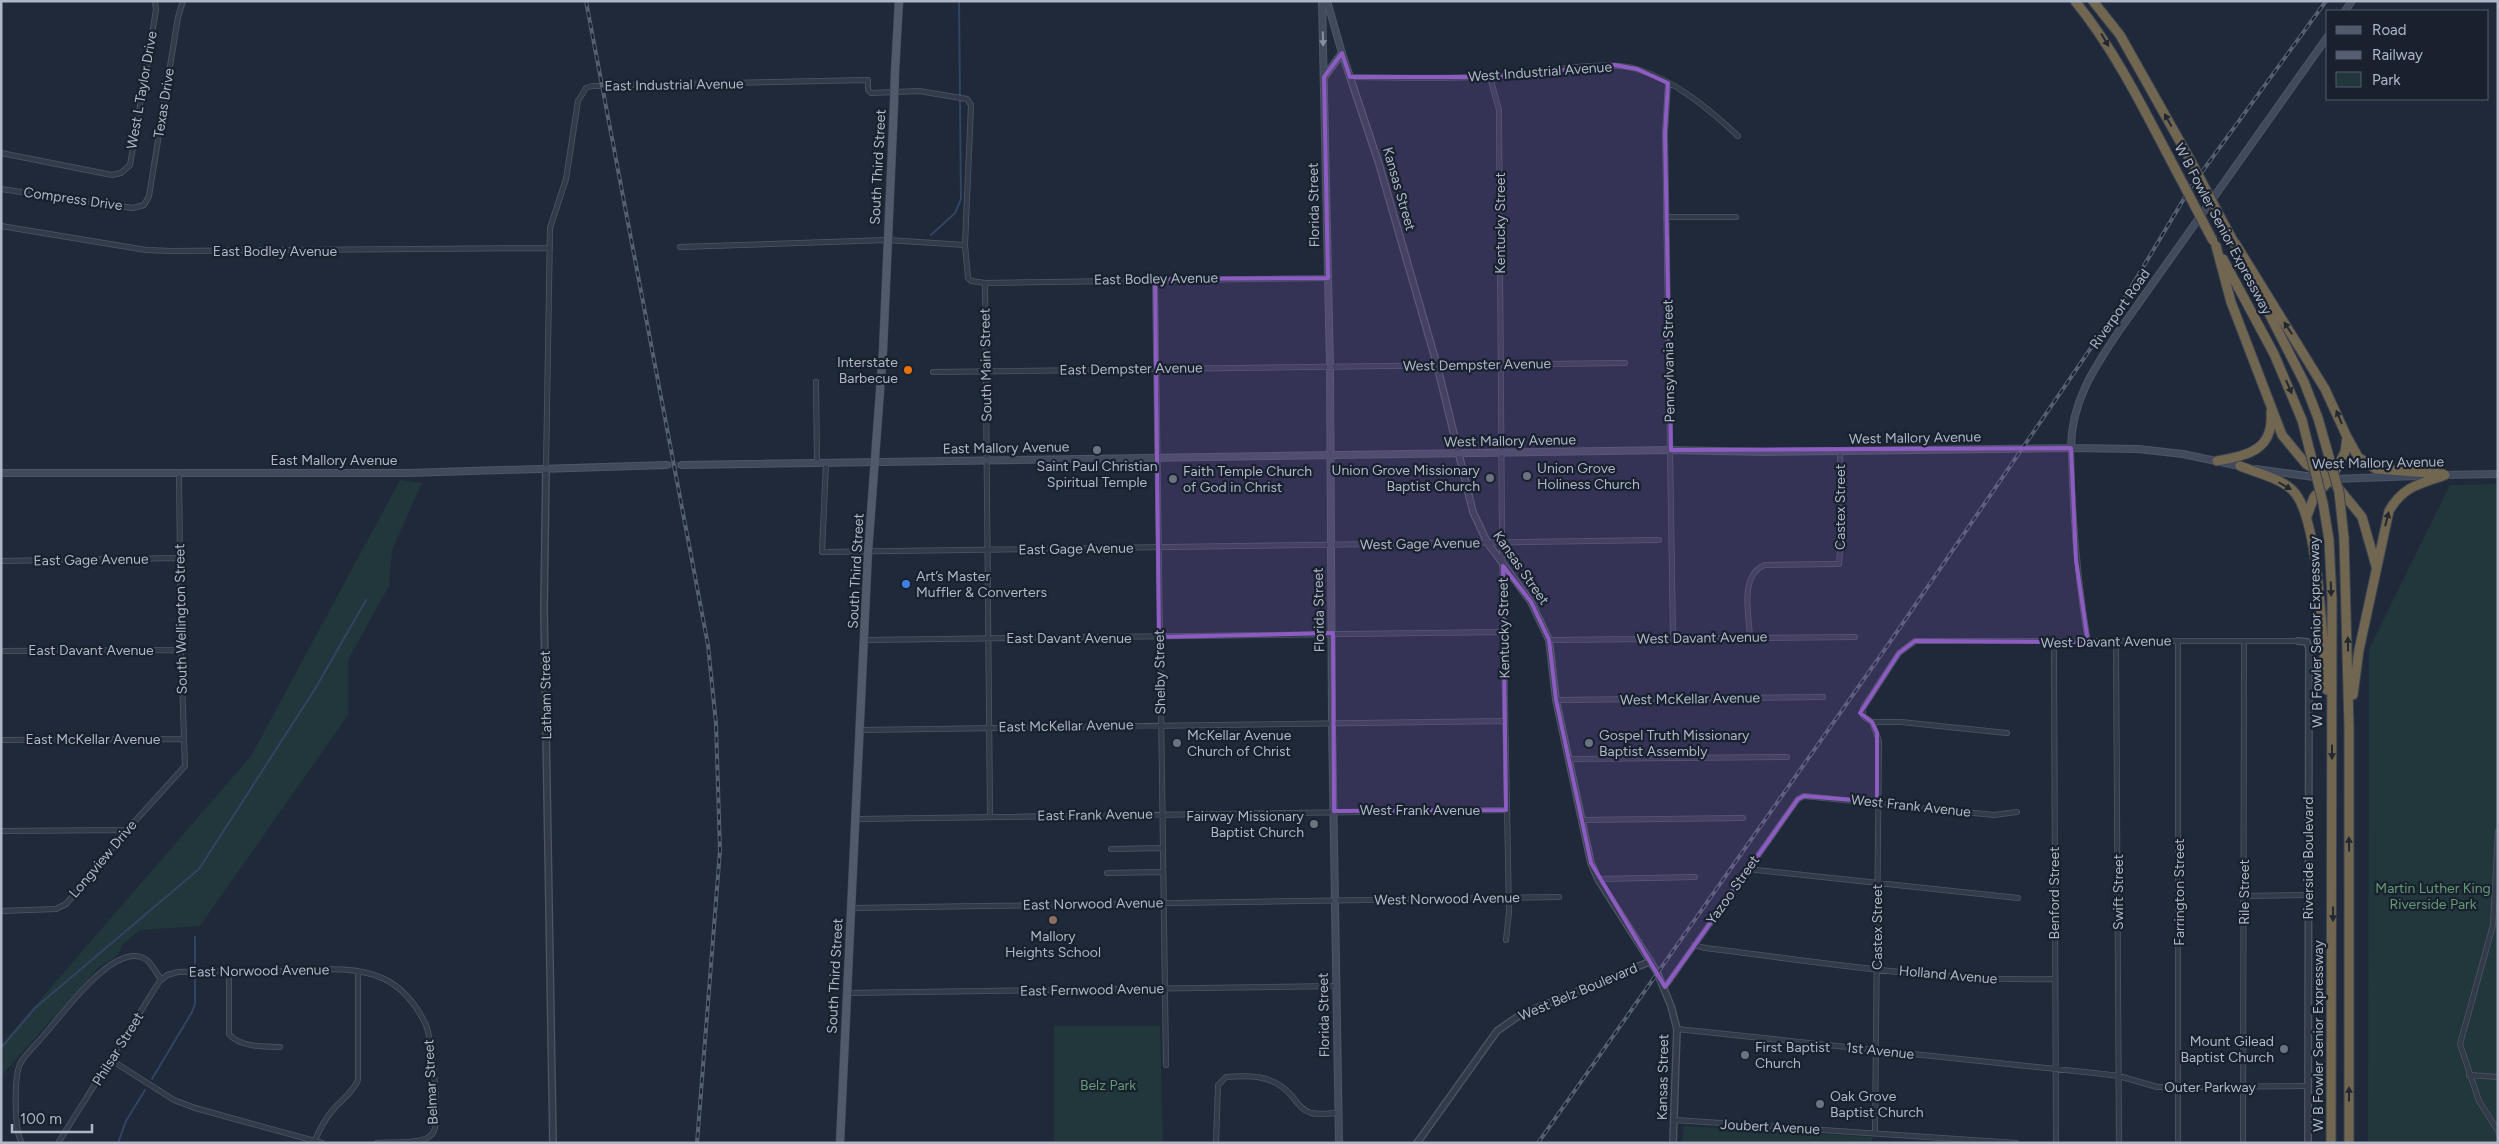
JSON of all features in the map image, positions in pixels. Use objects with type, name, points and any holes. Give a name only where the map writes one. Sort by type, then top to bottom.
[{"type":"highway","name":"W B Fowler Senior Expressway","points":[[2075,1],[2100,31],[2123,69],[2214,244],[2274,354],[2302,420],[2316,470],[2329,540],[2332,599],[2331,1143]]},
{"type":"highway","name":"W B Fowler Senior Expressway","points":[[2093,1],[2120,35],[2192,163],[2266,302],[2304,382],[2318,418],[2338,492],[2344,538],[2349,728],[2349,1143]]},
{"type":"highway","points":[[2214,244],[2231,302],[2282,435],[2306,464],[2331,479],[2362,517],[2376,566]]},
{"type":"highway","points":[[2266,302],[2305,354],[2325,388],[2358,457],[2376,469],[2445,475]]},
{"type":"highway","points":[[2217,461],[2246,456],[2259,448],[2270,429],[2270,404]]},
{"type":"highway","points":[[2307,516],[2314,497],[2331,479],[2345,452],[2347,437]]},
{"type":"highway","points":[[2240,466],[2283,484],[2294,492],[2307,516],[2317,578],[2332,728]]},
{"type":"highway","points":[[2349,728],[2358,650],[2389,511],[2395,500],[2407,489],[2445,475]]},
{"type":"main road","name":"South Third Street","points":[[840,1143],[857,819],[868,552],[875,462],[899,1]]},
{"type":"main road","name":"Florida Street","points":[[1322,1],[1330,366],[1330,546],[1333,633],[1332,724],[1339,1143]]},
{"type":"main road","name":"Kansas Street","points":[[1327,1],[1342,54]]},
{"type":"main road","name":"Riverport Road","points":[[2071,448],[2072,424],[2079,398],[2111,343],[2326,39]]},
{"type":"main road","points":[[1324,77],[1342,54]]},
{"type":"main road","name":"West Mallory Avenue","points":[[1331,456],[1671,450],[2138,449],[2184,454],[2240,466],[2305,477],[2331,479],[2496,474]]},
{"type":"main road","name":"East Mallory Avenue","points":[[682,465],[1331,456]]},
{"type":"main road","name":"East Mallory Avenue","points":[[1,474],[179,472],[408,473],[667,465]]},
{"type":"street","name":"West L Taylor Drive","points":[[1,153],[112,175],[121,173],[130,164],[156,10],[154,1]]},
{"type":"street","name":"Texas Drive","points":[[144,205],[149,196],[178,17],[183,1]]},
{"type":"street","name":"Kansas Street","points":[[1342,54],[1379,164],[1436,365],[1473,512],[1487,542],[1502,566],[1531,602],[1549,640],[1556,700],[1580,820],[1591,863],[1598,879],[1665,987],[1677,1029],[1673,1143]]},
{"type":"street","name":"West Industrial Avenue","points":[[1350,77],[1490,77],[1615,65],[1637,69],[1668,83],[1706,107],[1738,136]]},
{"type":"street","name":"Kentucky Street","points":[[1490,77],[1499,110],[1502,566],[1509,912],[1506,940]]},
{"type":"street","name":"East Industrial Avenue","points":[[550,248],[550,228],[566,179],[576,110],[580,96],[586,88],[616,85],[649,86],[868,80],[868,90],[871,92],[919,91],[964,99],[971,105],[965,245]]},
{"type":"street","name":"Pennsylvania Street","points":[[1668,83],[1665,133],[1673,638]]},
{"type":"street","name":"Compress Drive","points":[[1,189],[133,208],[144,205]]},
{"type":"street","points":[[1666,217],[1736,217]]},
{"type":"street","name":"East Bodley Avenue","points":[[1,226],[154,250],[550,248]]},
{"type":"street","points":[[680,247],[887,240],[965,245],[968,278],[972,281],[985,283]]},
{"type":"street","name":"Latham Street","points":[[550,248],[544,609],[553,1143]]},
{"type":"street","name":"East Bodley Avenue","points":[[985,283],[1155,279],[1328,278]]},
{"type":"street","name":"Shelby Street","points":[[1155,279],[1156,458],[1164,903],[1163,988],[1166,1065]]},
{"type":"street","name":"South Main Street","points":[[985,283],[990,816]]},
{"type":"street","name":"West Dempster Avenue","points":[[1330,366],[1624,363]]},
{"type":"street","name":"East Dempster Avenue","points":[[933,372],[1330,366]]},
{"type":"street","points":[[816,382],[816,462]]},
{"type":"street","name":"Riverport Road","points":[[2071,448],[2076,560],[2088,642]]},
{"type":"street","name":"Castex Street","points":[[1750,637],[1749,585],[1756,568],[1765,565],[1839,564],[1842,524],[1840,451]]},
{"type":"street","name":"East Gage Avenue","points":[[826,462],[822,552],[1330,546]]},
{"type":"street","name":"South Wellington Street","points":[[179,472],[181,650],[185,766]]},
{"type":"street","name":"West Gage Avenue","points":[[1330,546],[1659,540]]},
{"type":"street","name":"East Gage Avenue","points":[[1,561],[180,558]]},
{"type":"street","points":[[1333,633],[1504,632]]},
{"type":"street","name":"East Davant Avenue","points":[[864,640],[1333,633]]},
{"type":"street","name":"West Davant Avenue","points":[[1549,640],[1855,637]]},
{"type":"street","name":"West Davant Avenue","points":[[1872,722],[1863,716],[1863,708],[1899,653],[1915,641],[2298,641]]},
{"type":"street","name":"Swift Street","points":[[2116,641],[2119,1143]]},
{"type":"street","name":"Farrington Street","points":[[2178,641],[2178,1143]]},
{"type":"street","name":"Rile Street","points":[[2244,641],[2244,1143]]},
{"type":"street","name":"Riverside Boulevard","points":[[2298,641],[2307,642],[2309,648],[2308,1143]]},
{"type":"street","name":"Benford Street","points":[[2054,642],[2054,1068],[2056,1143]]},
{"type":"street","name":"East Davant Avenue","points":[[1,651],[181,650]]},
{"type":"street","name":"West McKellar Avenue","points":[[1556,700],[1823,697]]},
{"type":"street","points":[[1332,724],[1505,721]]},
{"type":"street","points":[[1872,722],[1901,722],[2007,733]]},
{"type":"street","name":"Castex Street","points":[[1872,722],[1879,741],[1876,802],[1878,884],[1875,1133]]},
{"type":"street","name":"East McKellar Avenue","points":[[860,730],[1332,724]]},
{"type":"street","name":"East McKellar Avenue","points":[[1,740],[184,739]]},
{"type":"street","points":[[1569,759],[1787,757]]},
{"type":"street","name":"Longview Drive","points":[[1,911],[56,909],[66,904],[127,830],[185,766]]},
{"type":"street","name":"West Frank Avenue","points":[[1804,796],[1994,815],[2017,812]]},
{"type":"street","name":"Yazoo Street","points":[[1665,987],[1747,869],[1798,799],[1804,796]]},
{"type":"street","name":"West Frank Avenue","points":[[1334,811],[1506,810]]},
{"type":"street","name":"East Frank Avenue","points":[[857,819],[1334,811]]},
{"type":"street","points":[[1580,820],[1744,818]]},
{"type":"street","points":[[1,832],[127,830]]},
{"type":"street","points":[[2498,832],[2493,924],[2460,1044],[2479,1101],[2498,1131]]},
{"type":"street","points":[[1111,849],[1163,848]]},
{"type":"street","points":[[1747,869],[2018,898]]},
{"type":"street","points":[[1107,874],[1163,872]]},
{"type":"street","points":[[1598,879],[1695,877]]},
{"type":"street","points":[[2244,896],[2308,895]]},
{"type":"street","name":"West Norwood Avenue","points":[[1335,900],[1559,897]]},
{"type":"street","name":"East Norwood Avenue","points":[[851,908],[1335,900]]},
{"type":"street","name":"Holland Avenue","points":[[1694,945],[1705,948],[1877,968],[2006,980],[2054,979]]},
{"type":"street","points":[[22,1143],[15,1125],[20,1064],[60,1016],[97,976],[125,958],[136,956],[146,959],[161,980]]},
{"type":"street","name":"West Belz Boulevard","points":[[1417,1143],[1497,1032],[1520,1015],[1649,962]]},
{"type":"street","points":[[314,1142],[332,1110],[349,1095],[358,1080],[358,971]]},
{"type":"street","name":"East Norwood Avenue","points":[[161,980],[178,972],[358,971]]},
{"type":"street","name":"Belmar Street","points":[[358,971],[383,978],[401,990],[417,1007],[427,1025],[431,1046],[436,1118],[434,1131],[427,1138],[416,1142],[377,1143]]},
{"type":"street","points":[[229,972],[229,1034],[233,1039],[258,1046],[280,1047]]},
{"type":"street","name":"Philsar Street","points":[[58,1143],[161,980]]},
{"type":"street","name":"East Fernwood Avenue","points":[[847,993],[1337,986]]},
{"type":"street","name":"1st Avenue","points":[[1677,1029],[2054,1068]]},
{"type":"street","points":[[111,1060],[174,1100],[195,1108],[322,1143]]},
{"type":"street","name":"Outer Parkway","points":[[2054,1068],[2119,1076],[2157,1087],[2308,1086]]},
{"type":"street","points":[[2469,1075],[2498,1077]]},
{"type":"street","points":[[1216,1143],[1218,1085],[1226,1077],[1264,1077],[1273,1080],[1285,1089],[1302,1108],[1312,1113],[1338,1113]]},
{"type":"street","name":"Joubert Avenue","points":[[1675,1120],[2016,1143]]},
{"type":"highlighted area","points":[[1342,53],[1350,77],[1490,77],[1615,65],[1637,69],[1668,83],[1665,133],[1671,450],[2071,448],[2076,560],[2088,642],[1915,641],[1899,653],[1860,713],[1872,722],[1877,733],[1877,802],[1804,796],[1798,799],[1665,987],[1591,863],[1556,700],[1549,640],[1531,602],[1503,566],[1506,810],[1334,811],[1333,633],[1159,637],[1155,279],[1328,278],[1324,77]]},
{"type":"green space","points":[[400,480],[422,483],[392,550],[389,586],[348,660],[348,715],[200,926],[140,930],[122,945],[118,955],[97,969],[1,1076],[1,1045],[251,756]]},
{"type":"green space","name":"Martin Luther King Riverside Park","points":[[2498,484],[2498,1143],[2368,1143],[2369,649],[2450,485]]},
{"type":"green space","name":"Belz Park","points":[[1054,1026],[1160,1026],[1163,1143],[1054,1143]]},
{"type":"green space","points":[[1684,1126],[1872,1137],[1872,1143],[1682,1143]]},
{"type":"waterway","points":[[931,235],[955,213],[961,199],[959,1]]},
{"type":"waterway","points":[[1,1048],[35,1008],[199,869],[315,689],[366,600]]},
{"type":"waterway","points":[[195,937],[195,964]]},
{"type":"waterway","points":[[152,1079],[192,1012],[195,1004],[195,978]]},
{"type":"waterway","points":[[118,1143],[126,1121],[145,1090]]},
{"type":"tunnel","points":[[667,465],[682,465]]},
{"type":"railway","points":[[586,1],[708,645],[716,724],[720,850],[697,1143]]},
{"type":"railway","points":[[1538,1143],[1890,642],[2121,304],[2191,187],[2326,1]]},
{"type":"place","name":"Interstate Barbecue","points":[[908,370]]},
{"type":"place","name":"Saint Paul Christian Spiritual Temple","points":[[1097,450]]},
{"type":"place","name":"Union Grove Holiness Church","points":[[1527,476]]},
{"type":"place","name":"Union Grove Missionary Baptist Church","points":[[1490,478]]},
{"type":"place","name":"Faith Temple Church of God in Christ","points":[[1173,479]]},
{"type":"place","name":"Art’s Master Muffler & Converters","points":[[906,584]]},
{"type":"place","name":"McKellar Avenue Church of Christ","points":[[1177,743]]},
{"type":"place","name":"Gospel Truth Missionary Baptist Assembly","points":[[1589,743]]},
{"type":"place","name":"Fairway Missionary Baptist Church","points":[[1314,824]]},
{"type":"place","name":"Mallory Heights School","points":[[1053,920]]},
{"type":"place","name":"Mount Gilead Baptist Church","points":[[2284,1049]]},
{"type":"place","name":"First Baptist Church","points":[[1745,1055]]},
{"type":"place","name":"Oak Grove Baptist Church","points":[[1820,1104]]}]
